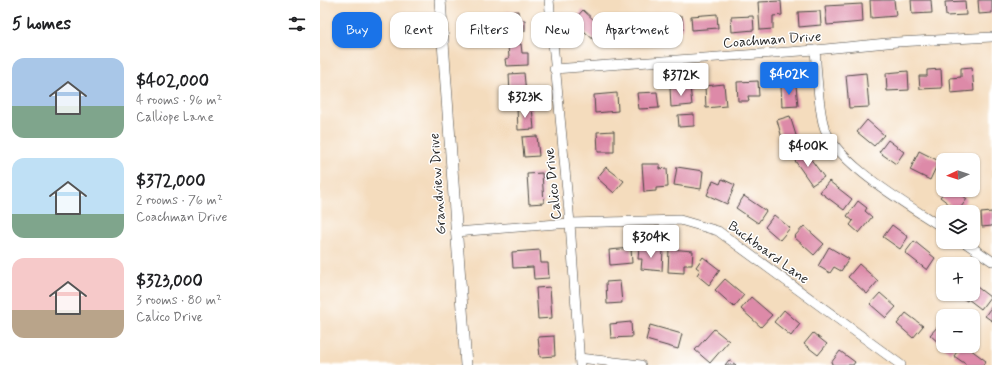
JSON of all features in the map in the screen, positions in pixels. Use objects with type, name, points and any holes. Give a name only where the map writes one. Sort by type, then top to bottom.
[{"type":"street","name":"Grandview Drive","points":[[440,0],[466,365]]},
{"type":"street","name":"Calico Drive","points":[[549,0],[554,69],[570,223],[579,362]]},
{"type":"street","name":"Coachman Drive","points":[[554,69],[815,50],[897,42],[992,37]]},
{"type":"street","points":[[815,50],[823,124],[830,141],[866,177],[936,223]]},
{"type":"street","name":"Buckboard Lane","points":[[456,232],[570,223],[680,220],[718,231],[901,365]]},
{"type":"street","points":[[974,249],[992,261]]},
{"type":"street","points":[[579,362],[641,365]]},
{"type":"building","points":[[870,0],[894,0],[896,16],[871,18]]},
{"type":"building","points":[[911,0],[931,0],[932,13],[912,14]]},
{"type":"building","points":[[978,0],[992,0],[992,13],[979,14]]},
{"type":"building","points":[[781,1],[782,15],[773,16],[773,29],[760,30],[758,2]]},
{"type":"building","points":[[965,1],[966,15],[946,16],[945,2]]},
{"type":"building","points":[[862,4],[863,22],[827,25],[825,6]]},
{"type":"building","points":[[583,10],[592,18],[592,38],[584,31],[584,12],[581,12]]},
{"type":"building","points":[[820,11],[821,25],[799,27],[798,12]]},
{"type":"building","points":[[717,14],[718,28],[692,30],[691,16]]},
{"type":"building","points":[[753,16],[754,30],[732,32],[731,17]]},
{"type":"building","points":[[523,20],[525,20],[525,31],[523,31]]},
{"type":"building","points":[[508,48],[521,48],[522,53],[528,53],[528,65],[506,66],[505,59],[509,58]]},
{"type":"building","points":[[972,67],[974,91],[951,93],[950,78],[961,77],[961,68]]},
{"type":"building","points":[[941,69],[942,88],[920,89],[919,76],[927,76],[927,70]]},
{"type":"building","points":[[908,71],[909,90],[887,91],[886,73]]},
{"type":"building","points":[[524,73],[526,93],[510,94],[509,74]]},
{"type":"building","points":[[866,73],[869,107],[849,108],[846,75]]},
{"type":"building","points":[[758,81],[759,96],[748,96],[749,101],[738,101],[737,82]]},
{"type":"building","points":[[724,84],[726,106],[706,108],[705,86]]},
{"type":"building","points":[[796,85],[798,106],[782,107],[781,86]]},
{"type":"building","points":[[690,86],[692,105],[671,107],[670,88]]},
{"type":"building","points":[[657,92],[659,108],[639,109],[637,93]]},
{"type":"building","points":[[617,93],[618,111],[595,113],[594,95]]},
{"type":"building","points":[[532,107],[534,129],[518,130],[517,108]]},
{"type":"building","points":[[694,114],[694,126],[679,127],[678,115]]},
{"type":"building","points":[[790,116],[799,145],[785,149],[777,120]]},
{"type":"building","points":[[867,120],[884,135],[874,146],[857,132]]},
{"type":"building","points":[[614,131],[614,152],[598,152],[597,132]]},
{"type":"building","points":[[537,136],[539,156],[524,157],[522,137]]},
{"type":"building","points":[[888,140],[904,152],[896,164],[879,152]]},
{"type":"building","points":[[804,150],[824,177],[812,185],[793,158]]},
{"type":"building","points":[[919,151],[936,160],[936,167],[930,180],[910,170]]},
{"type":"building","points":[[642,164],[660,164],[660,169],[667,168],[668,187],[656,188],[656,191],[644,192]]},
{"type":"building","points":[[606,167],[624,181],[614,193],[597,178]]},
{"type":"building","points":[[677,167],[703,171],[701,189],[674,185]]},
{"type":"building","points":[[542,173],[544,203],[529,204],[527,174]]},
{"type":"building","points":[[722,179],[735,185],[727,204],[707,195],[713,181],[720,184]]},
{"type":"building","points":[[829,181],[852,199],[844,210],[820,192]]},
{"type":"building","points":[[744,196],[766,211],[758,223],[736,208]]},
{"type":"building","points":[[940,197],[965,197],[967,199],[962,205],[950,205]]},
{"type":"building","points":[[858,201],[867,208],[865,211],[872,217],[859,233],[850,225],[853,221],[847,216]]},
{"type":"building","points":[[992,212],[992,226],[982,227],[981,213]]},
{"type":"building","points":[[774,215],[790,228],[780,240],[765,227]]},
{"type":"building","points":[[892,225],[908,237],[900,249],[883,237]]},
{"type":"building","points":[[804,226],[824,244],[814,255],[794,237]]},
{"type":"building","points":[[914,241],[935,258],[927,270],[905,253]]},
{"type":"building","points":[[639,247],[663,249],[662,271],[641,269],[642,259],[638,259]]},
{"type":"building","points":[[829,247],[849,259],[841,271],[834,267],[830,273],[818,266]]},
{"type":"building","points":[[631,248],[632,263],[610,265],[609,250]]},
{"type":"building","points":[[669,249],[693,251],[692,265],[684,265],[684,273],[668,272]]},
{"type":"building","points":[[540,250],[541,263],[548,263],[549,278],[534,279],[533,267],[513,268],[512,252]]},
{"type":"building","points":[[703,257],[720,270],[709,285],[697,275],[700,270],[696,267]]},
{"type":"building","points":[[859,264],[878,281],[867,294],[848,277]]},
{"type":"building","points":[[725,279],[744,295],[734,307],[715,290]]},
{"type":"building","points":[[620,281],[622,303],[607,304],[606,282]]},
{"type":"building","points":[[550,287],[552,318],[538,319],[536,288]]},
{"type":"building","points":[[980,289],[990,297],[981,309],[971,301],[980,301]]},
{"type":"building","points":[[880,293],[896,307],[886,318],[870,304]]},
{"type":"building","points":[[751,297],[772,315],[761,327],[741,309]]},
{"type":"building","points":[[992,306],[992,321],[985,316]]},
{"type":"building","points":[[784,310],[800,324],[791,336],[774,322]]},
{"type":"building","points":[[906,313],[923,326],[913,338],[897,324]]},
{"type":"building","points":[[631,322],[632,337],[611,338],[610,324]]},
{"type":"building","points":[[650,325],[682,334],[678,349],[646,340]]},
{"type":"building","points":[[936,328],[936,340],[930,335]]},
{"type":"building","points":[[714,329],[729,341],[710,363],[695,350]]},
{"type":"building","points":[[813,333],[827,344],[818,355],[804,344]]},
{"type":"building","points":[[554,336],[555,356],[540,357],[538,337]]},
{"type":"building","points":[[840,351],[855,362],[853,365],[834,365],[831,363]]},
{"type":"building","points":[[956,353],[975,353],[986,361],[983,365],[967,365],[954,356]]},
{"type":"building","points":[[729,360],[736,365],[725,365]]}]
